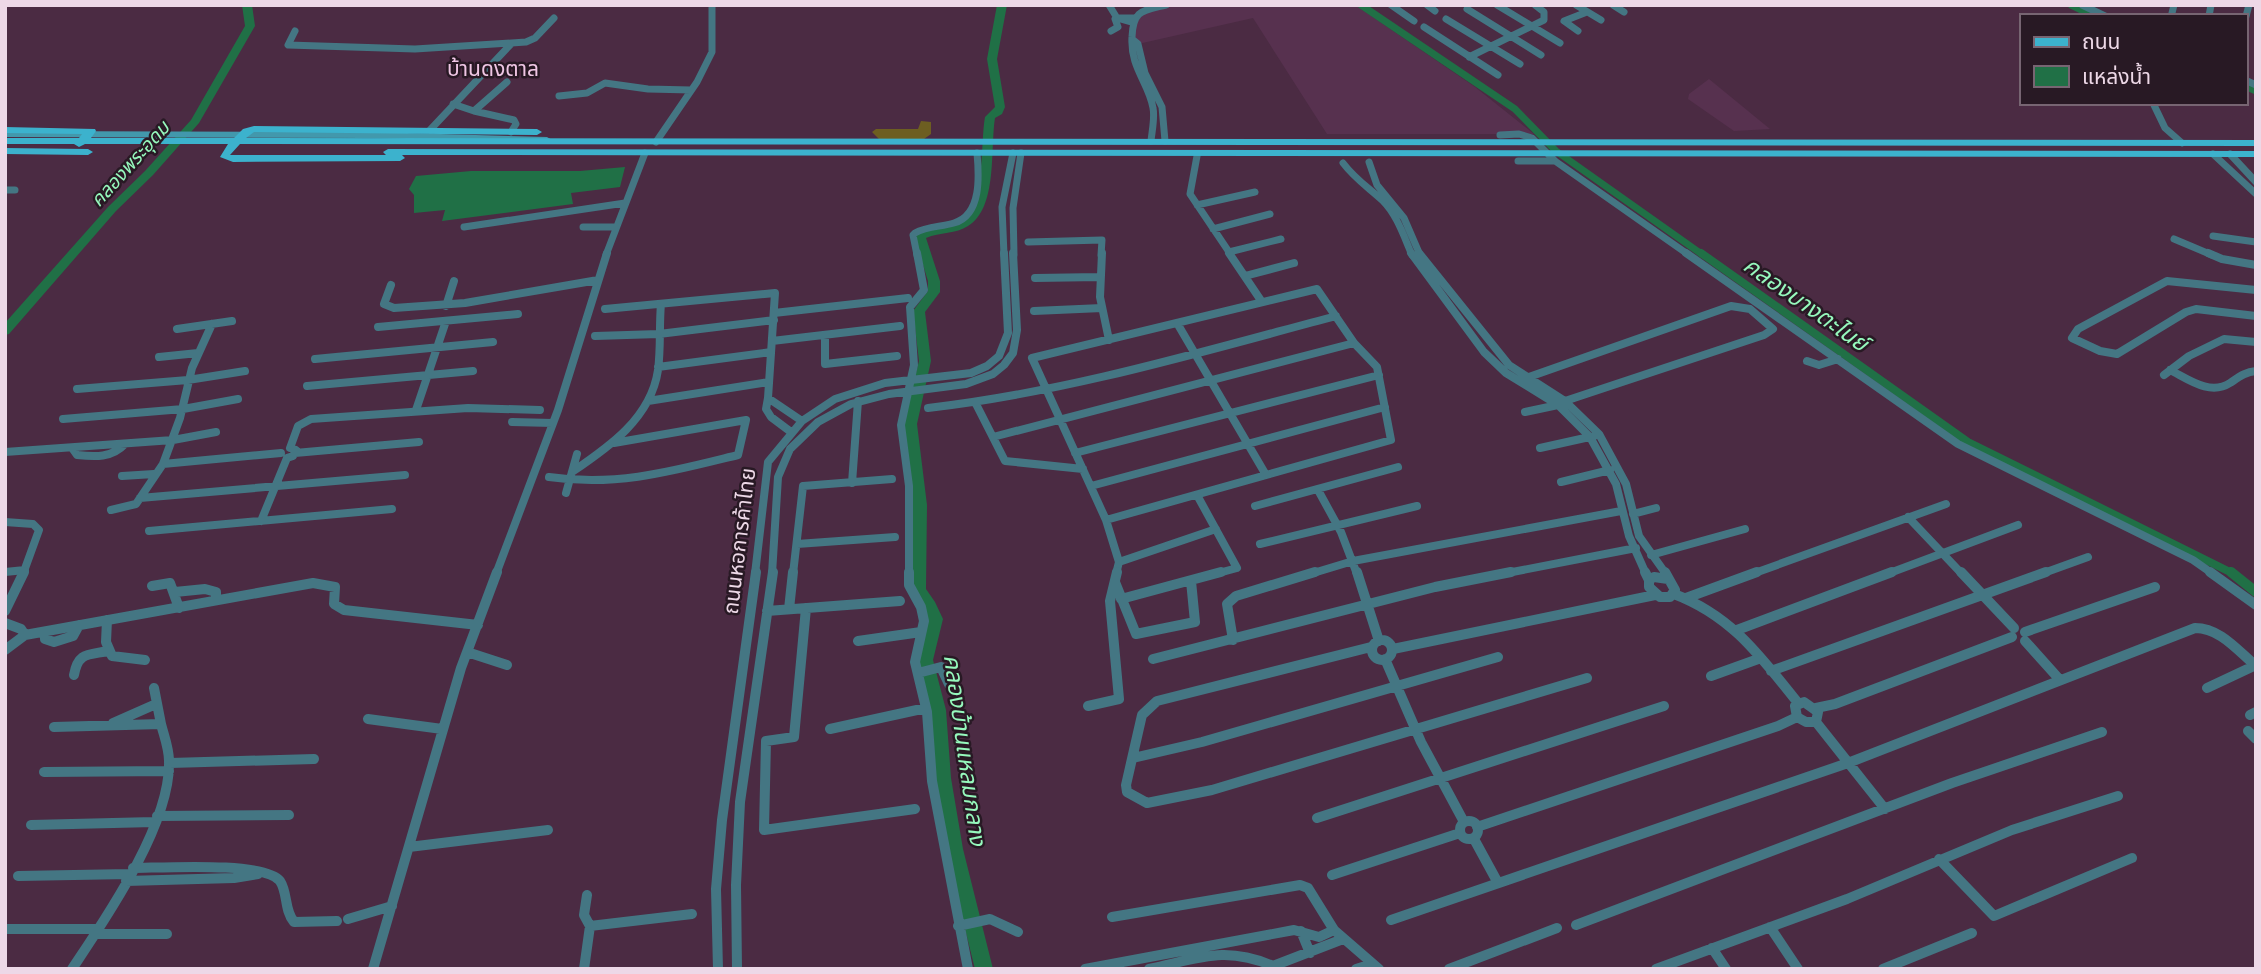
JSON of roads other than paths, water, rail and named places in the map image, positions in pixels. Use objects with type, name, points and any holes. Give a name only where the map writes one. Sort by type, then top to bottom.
[{"type":"main road","points":[[552,152],[391,158],[233,159],[225,156],[247,131],[254,129],[511,132],[564,134],[604,142]]},
{"type":"main road","points":[[5,132],[91,131],[61,159],[5,160]]},
{"type":"main road","points":[[5,132],[366,143],[552,152],[645,153],[980,150],[1003,142],[1151,141],[1168,145],[1343,163],[1504,162],[1522,159],[1520,152],[1495,135],[1314,138],[1168,145],[1017,153],[980,150],[656,142],[366,143],[5,141]]},
{"type":"main road","points":[[1495,135],[1514,158],[1504,162]]},
{"type":"main road","points":[[2256,144],[1922,144],[1600,135],[1590,140],[1609,160],[1620,163],[1932,155],[2256,154]]},
{"type":"main road","points":[[1314,138],[1418,148],[1807,158]]},
{"type":"main road","points":[[1168,145],[1197,156],[1304,159],[1418,148],[1775,138]]},
{"type":"main road","points":[[5,151],[366,143]]},
{"type":"street","points":[[656,142],[691,90],[712,52],[712,5]]},
{"type":"street","points":[[1109,5],[1118,27],[1111,31]]},
{"type":"street","points":[[1115,17],[1132,20],[1142,12],[1166,5]]},
{"type":"street","points":[[1391,5],[1414,21]]},
{"type":"street","points":[[1427,5],[1435,11]]},
{"type":"street","points":[[1497,5],[1560,44]]},
{"type":"street","points":[[1469,57],[1544,20],[1545,16],[1535,5]]},
{"type":"street","points":[[1576,5],[1601,20]]},
{"type":"street","points":[[1613,5],[1624,12]]},
{"type":"street","points":[[2082,5],[2101,14]]},
{"type":"street","points":[[1467,9],[1541,55]]},
{"type":"street","points":[[1578,31],[1564,21],[1587,12]]},
{"type":"street","points":[[1115,17],[1125,14]]},
{"type":"street","points":[[295,31],[288,45],[415,49],[530,41],[554,19]]},
{"type":"street","points":[[1447,19],[1520,64]]},
{"type":"street","points":[[1132,20],[1130,44],[1153,108],[1151,141]]},
{"type":"street","points":[[1424,27],[1497,75]]},
{"type":"street","points":[[430,130],[511,44]]},
{"type":"street","points":[[1141,74],[1162,107],[1168,145]]},
{"type":"street","points":[[474,111],[507,82]]},
{"type":"street","points":[[559,96],[587,93],[607,83],[648,89],[691,90]]},
{"type":"street","points":[[453,104],[514,120],[516,124],[511,132]]},
{"type":"street","points":[[2154,105],[2165,128],[2182,143]]},
{"type":"street","points":[[1153,108],[1162,107]]},
{"type":"street","points":[[1495,135],[1533,136],[1555,161],[1958,444],[2193,560],[2256,606]]},
{"type":"street","points":[[968,969],[965,924],[932,781],[925,671],[915,662],[923,614],[912,593],[908,577],[909,486],[901,425],[911,385],[914,357],[910,307],[923,293],[925,281],[913,235],[921,229],[961,221],[967,215],[978,176],[980,150]]},
{"type":"street","points":[[373,969],[467,652],[553,422],[549,410],[615,227],[645,153]]},
{"type":"street","name":"ถนนหอการค้าไทย","points":[[737,969],[735,872],[738,819],[746,748],[768,611],[778,514],[777,478],[782,461],[796,442],[832,413],[858,401],[932,378],[978,370],[999,356],[1006,343],[1007,301],[1002,219],[1017,153]]},
{"type":"street","name":"ถนนหอการค้าไทย","points":[[718,969],[716,889],[721,834],[768,462],[773,452],[802,421],[826,404],[851,393],[911,385],[930,388],[962,385],[990,375],[1004,365],[1016,347],[1018,332],[1012,224],[1017,153]]},
{"type":"street","points":[[2213,154],[2256,194]]},
{"type":"street","points":[[2230,154],[2256,182]]},
{"type":"street","points":[[1197,156],[1190,194],[1262,302]]},
{"type":"street","points":[[1518,161],[1555,161]]},
{"type":"street","points":[[1368,162],[1377,185],[1404,218],[1411,246]]},
{"type":"street","points":[[1343,163],[1356,180],[1392,212],[1411,246],[1465,320],[1508,365],[1524,379],[1562,403],[1609,449],[1626,484],[1639,536],[1674,586],[1674,594]]},
{"type":"street","points":[[2241,166],[2256,166]]},
{"type":"street","points":[[1367,188],[1377,185]]},
{"type":"street","points":[[5,190],[15,190]]},
{"type":"street","points":[[1197,205],[1255,192]]},
{"type":"street","points":[[464,227],[625,203]]},
{"type":"street","points":[[1213,229],[1270,214]]},
{"type":"street","points":[[583,227],[615,227]]},
{"type":"street","points":[[2213,236],[2256,242]]},
{"type":"street","points":[[1229,252],[1281,239]]},
{"type":"street","points":[[2174,239],[2222,259],[2256,265]]},
{"type":"street","points":[[1028,242],[1102,240],[1102,308],[1109,340]]},
{"type":"street","points":[[1245,276],[1294,263]]},
{"type":"street","points":[[2192,274],[2213,285]]},
{"type":"street","points":[[1035,278],[1100,277]]},
{"type":"street","points":[[391,285],[385,307],[446,306],[598,280]]},
{"type":"street","points":[[446,306],[454,281]]},
{"type":"street","points":[[2256,290],[2167,281],[2078,329],[2072,338],[2100,351],[2117,354],[2186,312],[2196,309],[2256,316]]},
{"type":"street","points":[[1088,706],[1119,699],[1110,601],[1119,562],[1107,520],[1032,358],[1317,289],[1353,343],[1377,367],[1391,440],[1107,520]]},
{"type":"street","points":[[606,309],[775,293],[766,409],[771,417],[791,432]]},
{"type":"street","points":[[595,336],[659,334],[908,298]]},
{"type":"street","points":[[571,476],[614,443],[648,401],[658,367],[661,303]]},
{"type":"street","points":[[1524,379],[1735,305],[1750,309],[1773,329],[1764,335],[1562,403],[1525,412]]},
{"type":"street","points":[[1034,311],[1102,308]]},
{"type":"street","points":[[378,327],[518,314]]},
{"type":"street","points":[[929,408],[976,404],[1047,391],[1336,316]]},
{"type":"street","points":[[177,329],[232,321]]},
{"type":"street","points":[[416,410],[446,321]]},
{"type":"street","points":[[1177,323],[1266,475]]},
{"type":"street","points":[[111,510],[132,506],[163,464],[183,409],[188,380],[212,324]]},
{"type":"street","points":[[772,341],[900,326]]},
{"type":"street","points":[[825,335],[825,364],[897,356]]},
{"type":"street","points":[[2256,342],[2224,339],[2167,372],[2205,387],[2222,387],[2240,373],[2256,371]]},
{"type":"street","points":[[315,359],[493,342]]},
{"type":"street","points":[[993,437],[1353,343]]},
{"type":"street","points":[[658,367],[771,352]]},
{"type":"street","points":[[159,357],[198,353]]},
{"type":"street","points":[[1807,362],[1819,365],[1838,359]]},
{"type":"street","points":[[77,389],[188,380],[245,370]]},
{"type":"street","points":[[307,386],[473,371]]},
{"type":"street","points":[[1076,453],[1379,375]]},
{"type":"street","points":[[648,401],[769,382]]},
{"type":"street","points":[[768,398],[802,421]]},
{"type":"street","points":[[63,419],[183,409],[239,399]]},
{"type":"street","points":[[852,482],[858,401]]},
{"type":"street","points":[[976,404],[1005,461],[1083,469]]},
{"type":"street","points":[[1091,485],[1385,407]]},
{"type":"street","points":[[261,521],[298,426],[311,419],[416,410],[549,410]]},
{"type":"street","points":[[549,477],[642,478],[738,455],[746,420],[614,443]]},
{"type":"street","points":[[512,422],[553,422]]},
{"type":"street","points":[[5,452],[72,448],[77,454],[91,456],[114,454],[125,444],[173,440],[216,432]]},
{"type":"street","points":[[1540,448],[1595,435]]},
{"type":"street","points":[[1595,435],[1610,470],[1629,537],[1650,580],[1648,587],[1655,595]]},
{"type":"street","points":[[163,464],[419,442]]},
{"type":"street","points":[[566,493],[577,454]]},
{"type":"street","points":[[1255,506],[1398,467]]},
{"type":"street","points":[[1561,482],[1610,470]]},
{"type":"street","points":[[122,476],[155,474]]},
{"type":"street","points":[[139,498],[405,475]]},
{"type":"street","points":[[789,609],[803,486],[892,479]]},
{"type":"street","points":[[1318,490],[1337,523],[1353,561],[1375,644],[1376,658],[1390,657],[1393,649]]},
{"type":"street","points":[[1121,599],[1237,568],[1197,495]]},
{"type":"street","points":[[1686,598],[1946,504]]},
{"type":"street","points":[[1260,544],[1337,523],[1417,506]]},
{"type":"street","points":[[1633,514],[1657,508]]},
{"type":"street","points":[[149,531],[392,509]]},
{"type":"street","points":[[1233,640],[1227,604],[1231,599],[1353,561],[1621,512]]},
{"type":"street","points":[[1908,517],[1984,596],[2013,632],[2025,636],[2060,680]]},
{"type":"street","points":[[5,522],[38,527],[25,570],[5,611]]},
{"type":"street","points":[[1737,630],[2018,525]]},
{"type":"street","points":[[1119,562],[1216,529]]},
{"type":"street","points":[[1651,555],[1745,529]]},
{"type":"street","points":[[797,544],[895,537]]},
{"type":"street","points":[[1153,659],[1435,587],[1636,548]]},
{"type":"street","points":[[1771,671],[2088,557]]},
{"type":"street","points":[[5,572],[25,570]]},
{"type":"street","points":[[1650,580],[1654,577],[1668,579]]},
{"type":"street","points":[[1115,582],[1136,634],[1195,622],[1191,581]]},
{"type":"street","points":[[152,586],[170,583],[179,608]]},
{"type":"street","points":[[5,650],[25,635],[45,632],[45,639],[54,642],[73,636],[79,625],[324,583],[335,587],[334,604],[340,609],[478,625]]},
{"type":"street","points":[[2025,636],[2155,587]]},
{"type":"street","points":[[175,592],[211,589],[216,593],[216,600]]},
{"type":"street","points":[[1393,649],[1655,595],[1666,597],[1674,594],[1720,614],[1737,630],[1798,703]]},
{"type":"street","points":[[768,611],[900,601]]},
{"type":"street","points":[[806,608],[794,737],[766,741],[764,830],[915,808]]},
{"type":"street","points":[[107,620],[108,651],[117,659],[145,660]]},
{"type":"street","points":[[5,623],[21,629],[25,635]]},
{"type":"street","points":[[1391,920],[1848,763],[2202,627],[2222,636],[2255,665],[2207,688]]},
{"type":"street","points":[[858,641],[921,632]]},
{"type":"street","points":[[1798,703],[1804,702],[1816,708],[1835,704],[2013,632]]},
{"type":"street","points":[[1393,649],[1387,642],[1375,644],[1157,701],[1142,715],[1127,792],[1147,803],[1212,790],[1587,678]]},
{"type":"street","points":[[74,676],[76,662],[80,657],[108,651]]},
{"type":"street","points":[[467,652],[507,665]]},
{"type":"street","points":[[1133,758],[1202,742],[1498,657]]},
{"type":"street","points":[[1710,676],[1761,658]]},
{"type":"street","points":[[1385,659],[1395,688],[1466,839],[1476,833],[1797,717]]},
{"type":"street","points":[[925,671],[943,668],[949,684]]},
{"type":"street","points":[[72,969],[129,874],[156,819],[169,767],[154,688]]},
{"type":"street","points":[[1798,703],[1794,711],[1797,717],[1806,722],[1815,722]]},
{"type":"street","points":[[108,726],[156,704]]},
{"type":"street","points":[[1317,818],[1664,706]]},
{"type":"street","points":[[830,729],[926,708]]},
{"type":"street","points":[[1815,722],[1819,716],[1816,708]]},
{"type":"street","points":[[368,719],[442,729]]},
{"type":"street","points":[[1815,722],[1885,809]]},
{"type":"street","points":[[54,727],[162,724]]},
{"type":"street","points":[[1576,925],[1885,809],[2102,732]]},
{"type":"street","points":[[44,772],[314,758]]},
{"type":"street","points":[[1656,969],[1847,899],[2012,830],[2118,796]]},
{"type":"street","points":[[31,825],[289,814]]},
{"type":"street","points":[[1332,875],[1462,828]]},
{"type":"street","points":[[409,847],[548,830]]},
{"type":"street","points":[[1476,833],[1498,883]]},
{"type":"street","points":[[1939,859],[1994,916],[2132,858]]},
{"type":"street","points":[[201,879],[206,867]]},
{"type":"street","points":[[19,876],[129,874],[237,867],[278,878],[289,916],[294,922],[343,920],[392,906]]},
{"type":"street","points":[[129,874],[201,879],[234,878],[260,873]]},
{"type":"street","points":[[1112,917],[1295,885],[1308,888],[1334,930],[1376,966]]},
{"type":"street","points":[[584,969],[590,926],[584,915],[587,895]]},
{"type":"street","points":[[590,926],[692,914]]},
{"type":"street","points":[[965,924],[996,920],[1018,932]]},
{"type":"street","points":[[1770,927],[1798,969]]},
{"type":"street","points":[[1449,969],[1557,928]]},
{"type":"street","points":[[5,929],[167,934]]},
{"type":"street","points":[[1085,969],[1301,931],[1319,937],[1334,930]]},
{"type":"street","points":[[1301,931],[1310,953]]},
{"type":"street","points":[[1882,969],[1972,933]]},
{"type":"street","points":[[1149,969],[1224,953],[1254,958],[1273,966],[1343,940]]},
{"type":"street","points":[[1712,948],[1726,969]]},
{"type":"street","points":[[1356,969],[1376,966]]},
{"type":"water","points":[[625,167],[620,187],[571,193],[573,204],[442,221],[445,210],[414,213],[414,195],[409,189],[416,176],[471,171],[580,171]]},
{"type":"waterway","name":"คลองพระอุดม","points":[[5,331],[112,209],[149,173],[195,121],[250,26],[247,5]]},
{"type":"waterway","name":"คลองบ้านแหลมกลาง","points":[[984,969],[954,849],[943,778],[938,710],[925,660],[935,619],[919,590],[920,505],[910,424],[925,361],[919,311],[934,292],[934,281],[920,236],[963,225],[972,218],[979,206],[985,177],[990,117],[998,112],[1000,107],[992,59],[1002,5]]},
{"type":"waterway","name":"คลองบางตะไนย์","points":[[1361,5],[1515,109],[1556,151],[1703,255]]},
{"type":"waterway","points":[[2071,5],[2090,14]]},
{"type":"waterway","points":[[2247,87],[2256,91]]},
{"type":"waterway","name":"คลองบางตะไนย์","points":[[1701,253],[1968,442],[2233,573]]},
{"type":"waterway","name":"คลองบางตะไนย์","points":[[2233,573],[2256,592]]},
{"type":"district","name":"บ้านดงตาล","points":[[493,68]]}]
